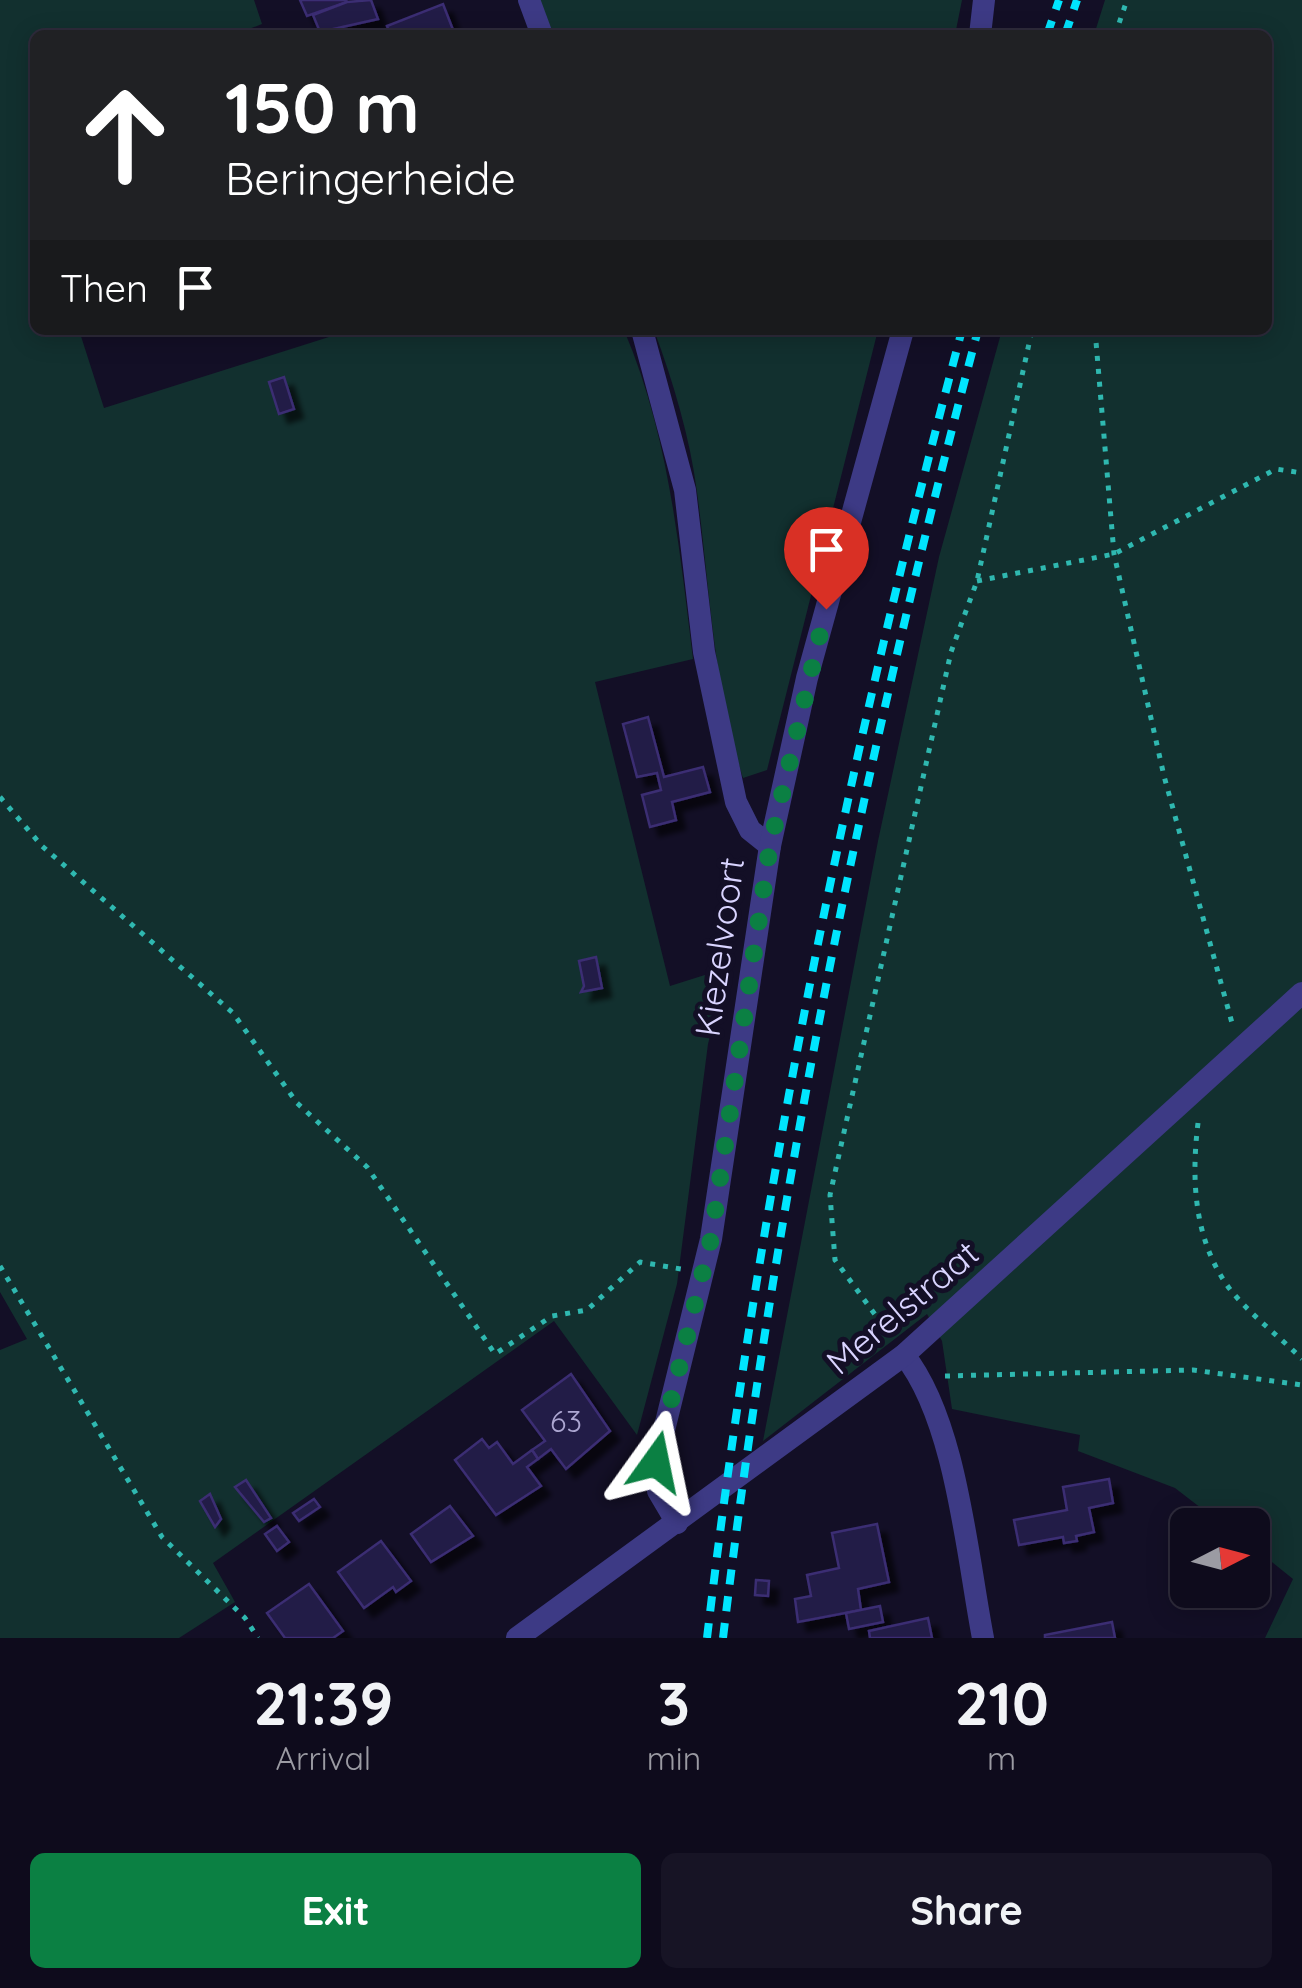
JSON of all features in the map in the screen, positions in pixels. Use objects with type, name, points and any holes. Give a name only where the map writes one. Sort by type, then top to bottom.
[{"type":"street","points":[[529,0],[540,30]]},
{"type":"street","points":[[981,30],[984,0]]},
{"type":"street","name":"Kiezelvoort","points":[[643,335],[685,490],[704,652],[736,802],[750,830],[770,846],[702,1273],[656,1462],[658,1491],[677,1523]]},
{"type":"street","points":[[770,846],[807,678],[902,335]]},
{"type":"street","name":"Merelstraat","points":[[517,1638],[904,1354],[1204,1086],[1302,993]]},
{"type":"street","points":[[904,1354],[922,1376],[942,1428],[983,1638]]},
{"type":"path","points":[[1117,30],[1128,0]]},
{"type":"path","points":[[904,1354],[835,1260],[830,1194],[951,652],[976,581],[1031,335]]},
{"type":"path","points":[[1095,335],[1114,554],[1168,794],[1223,1002],[1243,1049]]},
{"type":"path","points":[[976,581],[1114,554],[1276,469],[1302,472]]},
{"type":"path","points":[[0,798],[42,846],[233,1013],[297,1104],[367,1167],[494,1354],[552,1316],[588,1310],[640,1262],[702,1273]]},
{"type":"path","points":[[1204,1086],[1194,1155],[1198,1222],[1229,1287],[1302,1359]]},
{"type":"path","points":[[0,1266],[162,1537],[245,1618],[258,1638]]},
{"type":"path","points":[[922,1376],[1193,1370],[1302,1385]]},
{"type":"green space","points":[[0,0],[254,0],[262,24],[247,30],[30,30],[30,335],[81,335],[104,408],[335,335],[626,335],[662,451],[693,659],[595,682],[670,986],[727,968],[708,1044],[677,1284],[637,1435],[554,1321],[213,1563],[235,1602],[179,1638],[0,1638],[0,1350],[27,1339],[0,1292]]},
{"type":"green space","points":[[539,0],[962,0],[956,30],[549,30]]},
{"type":"green space","points":[[1105,0],[1302,0],[1302,1638],[1265,1638],[1293,1579],[1270,1561],[1270,1508],[1201,1508],[1175,1488],[1078,1451],[1080,1435],[952,1409],[942,1341],[927,1314],[763,1441],[878,841],[939,557],[1001,335],[1272,335],[1272,30],[1096,30]]},
{"type":"green space","points":[[656,335],[877,335],[767,770],[743,778],[725,708],[697,492],[674,389]]},
{"type":"building","points":[[300,0],[346,0],[347,2],[307,16]]},
{"type":"building","points":[[371,0],[378,19],[319,30],[313,15],[347,2]]},
{"type":"building","points":[[443,4],[453,30],[388,30],[387,26]]},
{"type":"building","points":[[284,377],[294,409],[279,414],[269,382]]},
{"type":"building","points":[[648,717],[664,777],[703,767],[710,792],[672,802],[676,820],[650,827],[642,795],[661,790],[657,773],[637,777],[623,724]]},
{"type":"building","points":[[596,957],[602,988],[581,992],[584,986],[579,961]]},
{"type":"building","points":[[571,1374],[610,1431],[566,1469],[551,1449],[538,1459],[532,1450],[545,1441],[522,1410]]},
{"type":"building","points":[[482,1439],[489,1448],[497,1442],[513,1464],[532,1450],[538,1459],[527,1467],[541,1486],[496,1515],[455,1460]]},
{"type":"building","points":[[1109,1479],[1113,1503],[1089,1508],[1094,1532],[1076,1536],[1077,1541],[1064,1543],[1063,1537],[1019,1545],[1014,1520],[1067,1510],[1063,1487]]},
{"type":"building","points":[[246,1480],[271,1518],[264,1522],[235,1487]]},
{"type":"building","points":[[210,1494],[221,1519],[215,1527],[200,1501]]},
{"type":"building","points":[[314,1499],[320,1507],[299,1521],[293,1513]]},
{"type":"building","points":[[450,1506],[473,1536],[431,1562],[411,1534]]},
{"type":"building","points":[[877,1524],[889,1582],[858,1589],[861,1610],[798,1622],[795,1599],[811,1596],[807,1575],[839,1568],[832,1533]]},
{"type":"building","points":[[277,1526],[289,1542],[277,1551],[265,1534]]},
{"type":"building","points":[[381,1541],[411,1581],[396,1592],[393,1587],[364,1608],[338,1572]]},
{"type":"building","points":[[756,1580],[769,1581],[768,1596],[755,1595]]},
{"type":"building","points":[[309,1584],[343,1631],[333,1638],[285,1638],[267,1613]]},
{"type":"building","points":[[880,1606],[883,1622],[849,1629],[846,1613]]},
{"type":"building","points":[[928,1618],[932,1638],[870,1638],[869,1631]]},
{"type":"building","points":[[1112,1622],[1115,1638],[1045,1638],[1045,1635]]},
{"type":"railway","points":[[1049,30],[1059,0]]},
{"type":"railway","points":[[1067,30],[1077,0]]},
{"type":"railway","points":[[707,1638],[753,1307],[811,979],[881,654],[961,335]]},
{"type":"railway","points":[[723,1638],[769,1307],[827,979],[897,654],[977,335]]},
{"type":"route","points":[[656,1462],[711,1239],[770,846],[826,609]]}]
